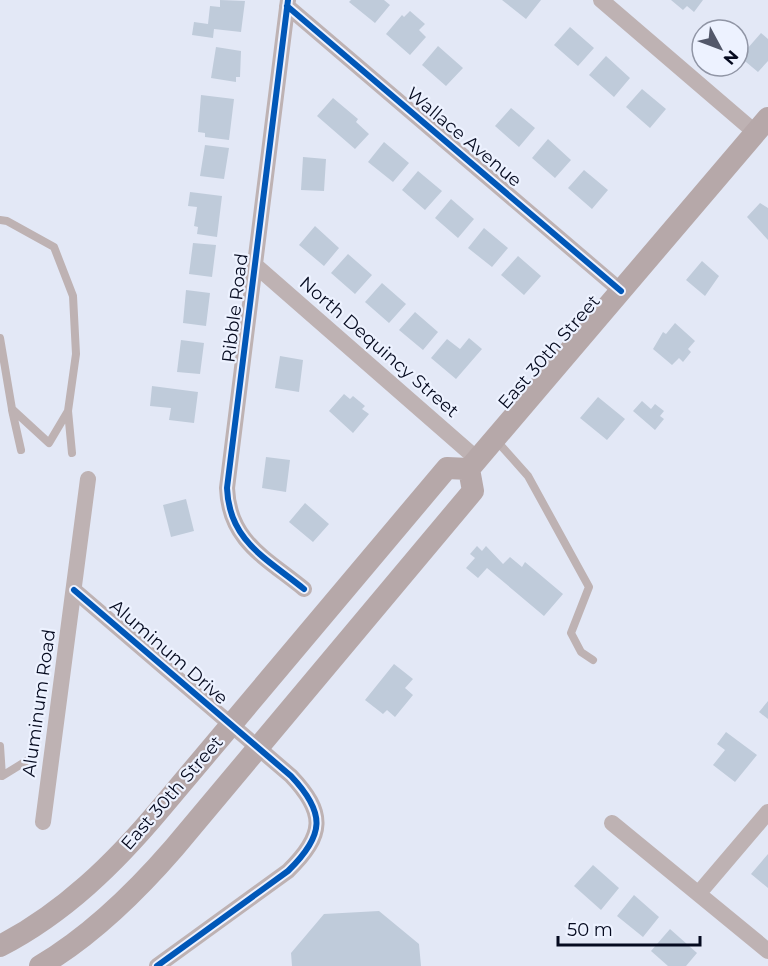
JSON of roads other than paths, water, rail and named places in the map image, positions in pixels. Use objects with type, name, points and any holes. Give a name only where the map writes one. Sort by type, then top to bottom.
[{"type":"main road","name":"East 30th Street","points":[[39,966],[75,942],[139,887],[245,736],[447,468],[473,464],[762,125]]},
{"type":"main road","name":"East 30th Street","points":[[0,946],[37,925],[89,885],[137,836],[245,736],[473,491],[473,464]]},
{"type":"street","points":[[601,0],[762,125]]},
{"type":"street","name":"Ribble Road","points":[[288,3],[227,488],[229,508],[244,540],[304,589]]},
{"type":"street","name":"Wallace Avenue","points":[[288,3],[621,291]]},
{"type":"street","name":"North Dequincy Street","points":[[255,265],[473,464]]},
{"type":"street","points":[[74,590],[88,479]]},
{"type":"street","name":"Aluminum Drive","points":[[74,590],[245,736],[310,798],[317,814],[315,836],[301,857],[274,882],[157,966]]},
{"type":"street","name":"Aluminum Road","points":[[43,822],[74,590]]},
{"type":"street","points":[[699,893],[768,812]]},
{"type":"street","points":[[612,823],[768,951]]},
{"type":"lane","points":[[0,220],[7,221],[54,247],[73,296],[76,354],[68,411],[72,453]]},
{"type":"lane","points":[[0,338],[21,450]]},
{"type":"lane","points":[[12,409],[49,442],[68,411]]},
{"type":"lane","points":[[495,439],[528,477],[590,587],[571,633],[581,652],[593,660]]},
{"type":"lane","points":[[0,746],[1,777]]},
{"type":"lane","points":[[1,777],[28,760]]}]
